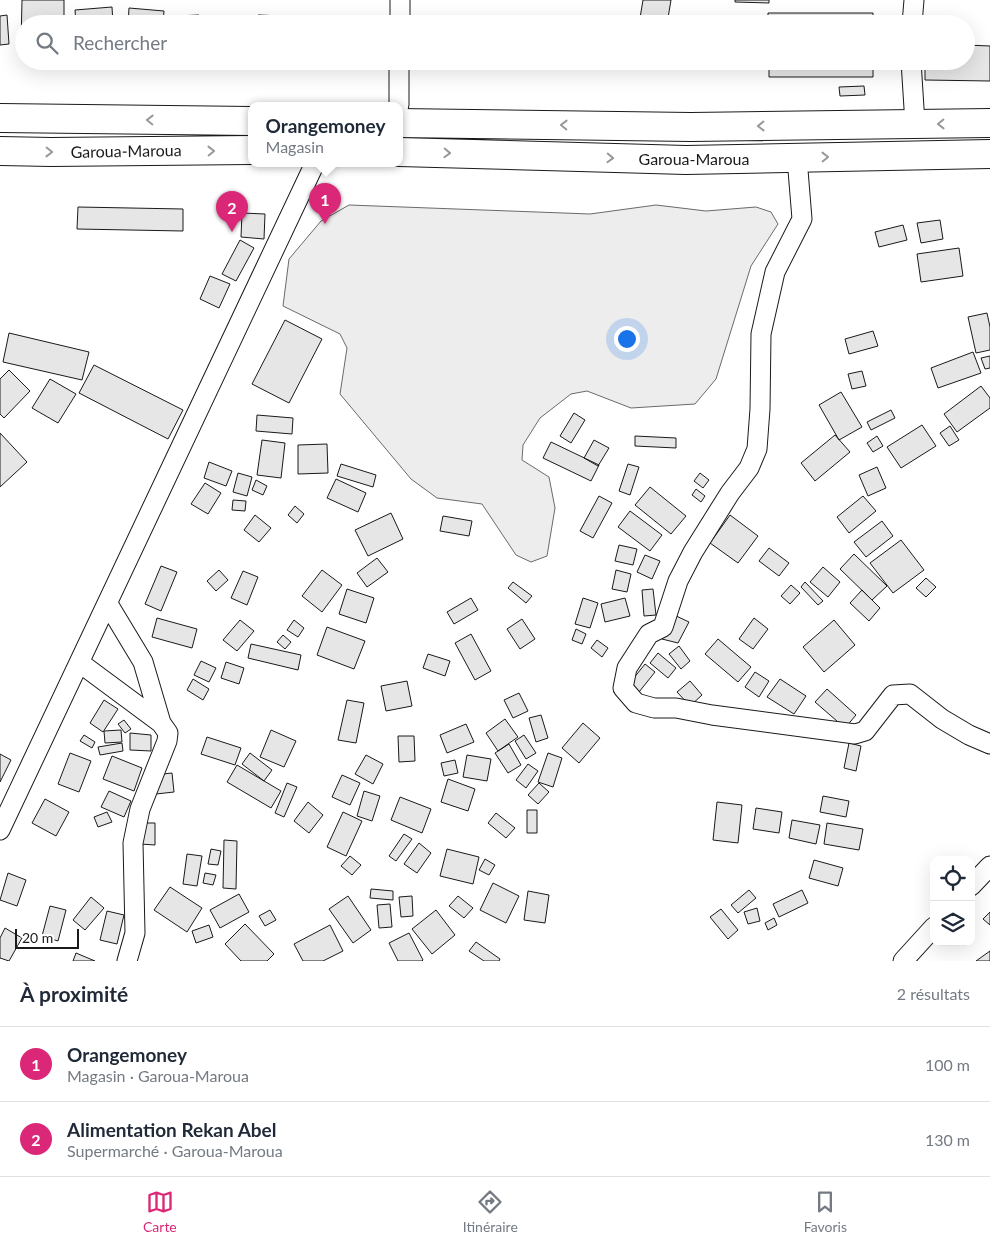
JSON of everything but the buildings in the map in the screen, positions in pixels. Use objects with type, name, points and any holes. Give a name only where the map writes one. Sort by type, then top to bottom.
[{"type":"highway","name":"Garoua-Maroua","points":[[0,118],[248,121]]},
{"type":"highway","name":"Garoua-Maroua","points":[[403,123],[691,127],[990,123]]},
{"type":"highway","name":"Garoua-Maroua","points":[[0,151],[248,150]]},
{"type":"highway","name":"Garoua-Maroua","points":[[403,152],[686,160],[990,154]]},
{"type":"street","points":[[400,0],[400,15]]},
{"type":"street","points":[[913,15],[914,0]]},
{"type":"street","points":[[398,102],[399,70]]},
{"type":"street","points":[[912,70],[915,124]]},
{"type":"street","points":[[797,158],[802,219],[775,272],[761,334],[760,409],[757,449],[749,468],[730,493],[693,552],[678,581],[663,627],[649,634],[627,668],[623,688],[636,703],[654,708],[676,708],[712,715],[855,734],[865,731],[893,695],[910,694],[942,719],[969,735],[990,744]]},
{"type":"street","points":[[0,830],[313,167]]},
{"type":"street","points":[[108,604],[142,662],[161,724]]},
{"type":"street","points":[[80,663],[161,724],[168,733],[167,741],[140,810],[133,843],[135,932],[126,961]]},
{"type":"street","points":[[975,882],[990,866]]},
{"type":"street","points":[[903,961],[930,931]]},
{"type":"shaded area","points":[[349,205],[590,214],[656,205],[706,211],[756,207],[771,212],[778,224],[751,266],[716,379],[695,404],[631,408],[587,391],[571,394],[540,418],[523,445],[522,460],[549,477],[555,508],[547,556],[531,562],[516,555],[482,504],[437,498],[411,479],[340,394],[347,348],[340,334],[283,306],[289,259],[321,221]]},
{"type":"place","name":"Orangemoney","points":[[325,224]]},
{"type":"place","name":"Alimentation Rekan Abel","points":[[232,232]]}]
